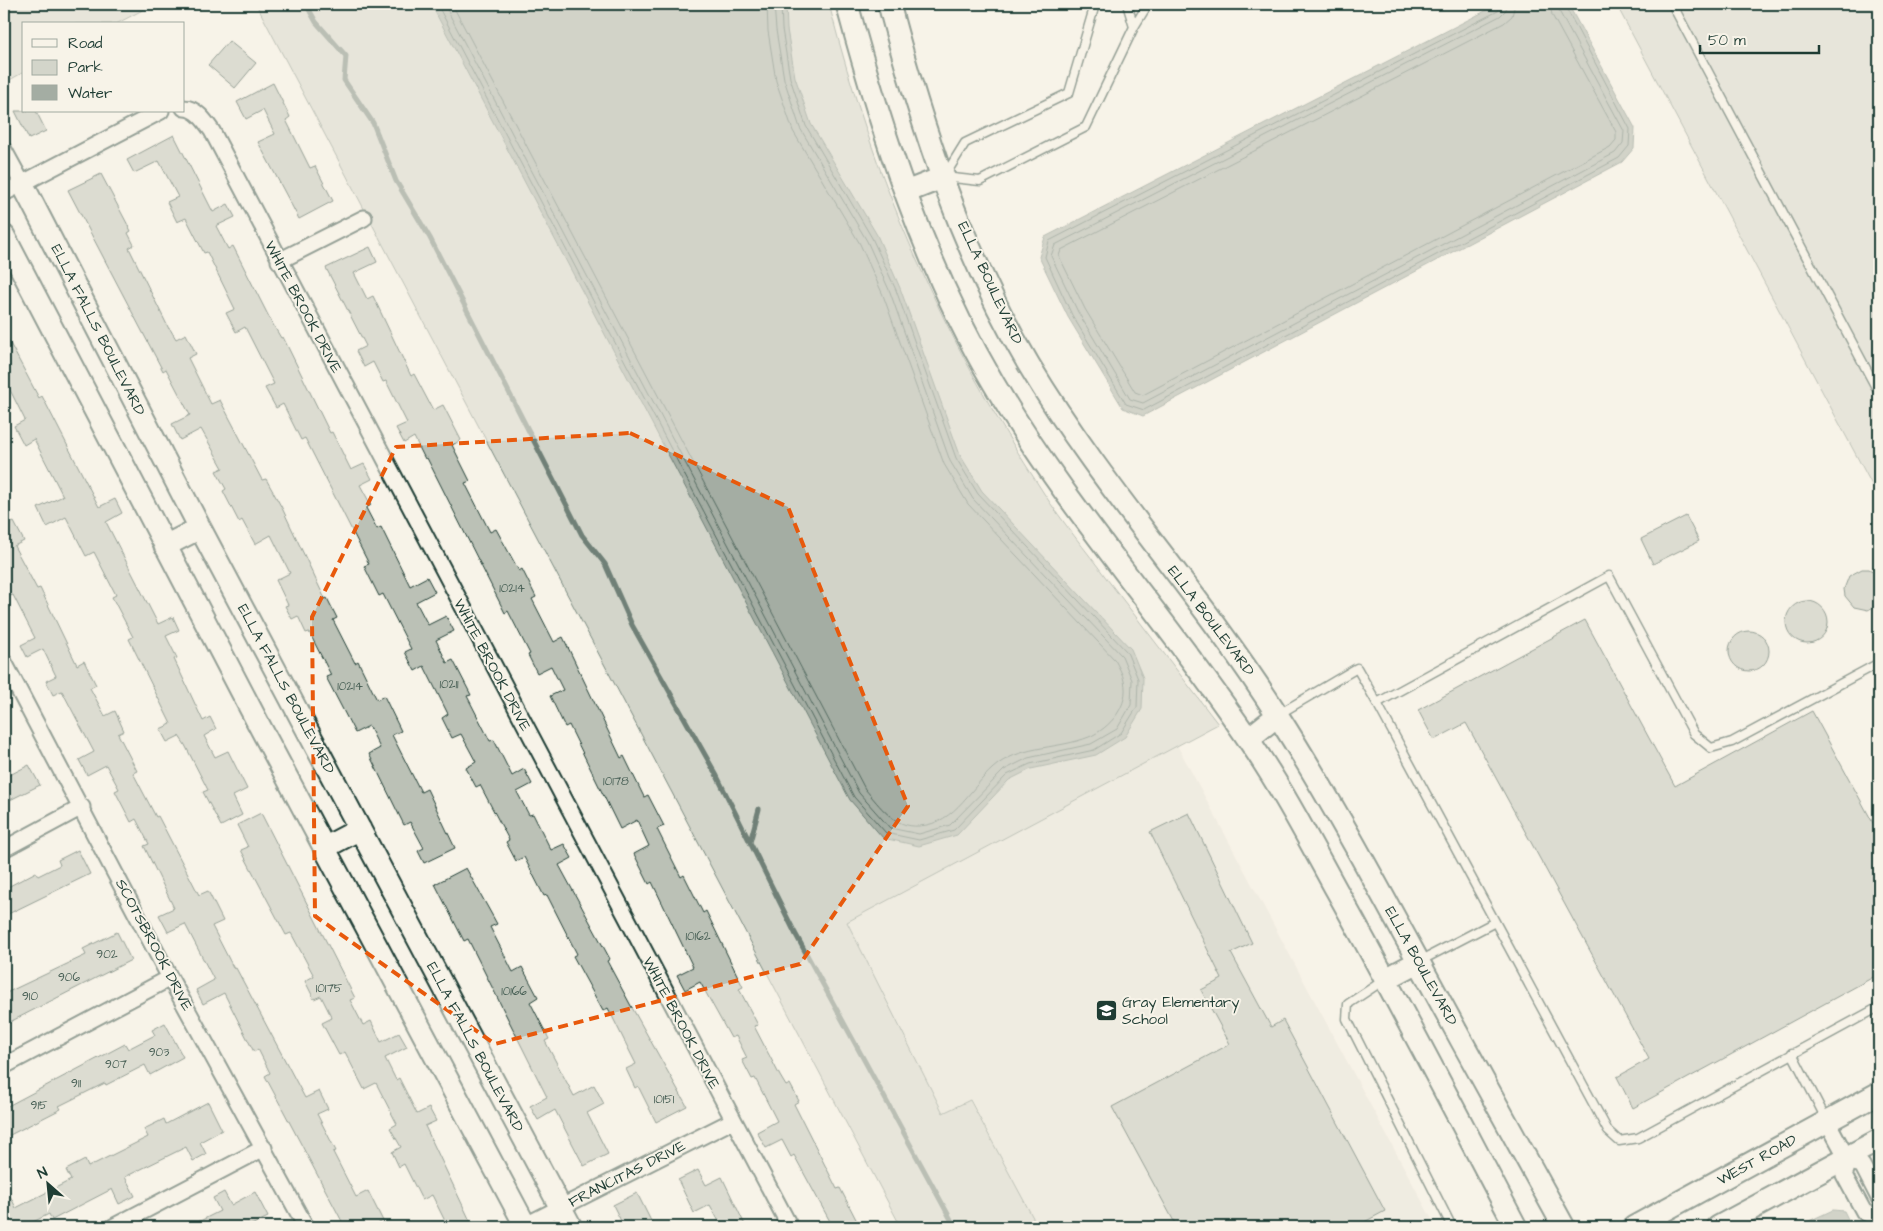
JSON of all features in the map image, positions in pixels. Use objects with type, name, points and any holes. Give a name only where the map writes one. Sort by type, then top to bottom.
[{"type":"main road","points":[[847,4],[880,119],[906,192],[948,293],[969,339],[994,385],[1073,503],[1125,574],[1186,651],[1248,739],[1294,814],[1386,979],[1516,1227]]},
{"type":"main road","name":"ELLA BOULEVARD","points":[[889,4],[918,106],[944,177],[984,277],[1029,365],[1106,480],[1218,627],[1278,715],[1347,831],[1564,1227]]},
{"type":"main road","points":[[906,192],[944,177]]},
{"type":"main road","name":"ELLA FALLS BOULEVARD","points":[[13,188],[200,528],[571,1227]]},
{"type":"main road","points":[[4,236],[165,546],[525,1227]]},
{"type":"main road","points":[[165,546],[200,528]]},
{"type":"main road","points":[[1248,739],[1278,715]]},
{"type":"main road","points":[[324,848],[360,829]]},
{"type":"main road","points":[[1386,979],[1418,962]]},
{"type":"main road","name":"WEST ROAD","points":[[1634,1227],[1879,1093]]},
{"type":"main road","points":[[1718,1227],[1848,1160],[1879,1140]]},
{"type":"street","name":"WHITE BROOK DRIVE","points":[[186,108],[202,117],[212,130],[279,261],[732,1121],[790,1227]]},
{"type":"street","points":[[13,188],[159,112]]},
{"type":"street","name":"ELLA FALLS BOULEVARD","points":[[4,150],[13,188]]},
{"type":"street","points":[[279,261],[364,218]]},
{"type":"street","name":"SCOTSBROOK DRIVE","points":[[4,662],[82,807],[170,978],[306,1227]]},
{"type":"street","points":[[4,849],[82,807]]},
{"type":"street","points":[[4,1066],[170,978]]},
{"type":"street","name":"FRANCITAS DRIVE","points":[[525,1227],[560,1207],[732,1121]]},
{"type":"street","points":[[1827,1121],[1848,1160],[1862,1165],[1879,1198]]},
{"type":"street","points":[[113,1227],[264,1148]]},
{"type":"street","points":[[1848,1160],[1844,1175],[1864,1212],[1878,1219]]},
{"type":"lane","points":[[1092,4],[1094,8],[1069,93],[965,143],[944,177],[980,181],[1086,127],[1134,27],[1148,4]]},
{"type":"lane","points":[[1126,4],[1134,27]]},
{"type":"lane","points":[[1672,4],[1879,392]]},
{"type":"lane","points":[[1377,703],[1610,576],[1694,734],[1711,748],[1732,742],[1879,663]]},
{"type":"lane","points":[[1278,715],[1357,668],[1608,1131],[1619,1141],[1638,1138],[1879,1007]]},
{"type":"lane","points":[[1418,962],[1495,922]]},
{"type":"lane","points":[[1386,979],[1348,1004],[1347,1019],[1452,1227]]},
{"type":"lane","points":[[1792,1054],[1827,1121]]},
{"type":"highlighted area","points":[[630,433],[788,507],[908,806],[800,964],[495,1044],[315,916],[312,617],[396,447]]},
{"type":"shaded area","name":"Gray Elementary School","points":[[1177,745],[1436,1227],[1038,1227],[971,1100],[943,1113],[847,922]]},
{"type":"green space","points":[[4,4],[154,4],[120,22],[22,22],[22,73],[4,83]]},
{"type":"green space","points":[[256,4],[829,4],[867,133],[890,196],[915,257],[943,317],[974,376],[1007,434],[1058,514],[1218,724],[847,922],[943,1113],[970,1100],[1038,1227],[901,1227]]},
{"type":"green space","points":[[1616,4],[1879,4],[1879,498]]},
{"type":"water","points":[[431,4],[786,4],[787,29],[795,77],[811,124],[877,235],[900,288],[960,455],[982,491],[1131,649],[1143,678],[1142,709],[1125,737],[1096,755],[1031,769],[1009,780],[957,835],[919,846],[883,838],[850,800]]},
{"type":"water","points":[[1499,4],[1568,4],[1635,128],[1634,148],[1622,162],[1143,416],[1123,408],[1068,317],[1039,257],[1045,237]]},
{"type":"water","points":[[1833,1210],[1844,1211],[1848,1219],[1840,1227],[1796,1227]]},
{"type":"building","points":[[229,41],[256,63],[235,88],[208,65]]},
{"type":"building","points":[[273,83],[290,117],[286,120],[310,168],[315,166],[333,201],[299,219],[258,142],[275,134],[263,110],[246,119],[237,102]]},
{"type":"building","points":[[15,111],[36,112],[46,131],[29,139]]},
{"type":"building","points":[[174,135],[213,212],[228,204],[235,217],[216,226],[228,249],[233,246],[271,321],[281,338],[283,337],[330,433],[332,432],[351,470],[364,464],[372,479],[360,485],[371,505],[366,508],[377,529],[381,527],[410,586],[427,577],[435,592],[416,602],[428,625],[446,616],[454,631],[436,640],[447,663],[453,660],[471,695],[467,696],[490,741],[494,740],[512,776],[524,769],[532,784],[517,792],[529,815],[533,814],[551,850],[564,844],[572,858],[559,865],[610,959],[607,961],[687,1106],[656,1122],[638,1086],[635,1088],[626,1069],[636,1064],[608,1008],[603,1011],[573,956],[577,954],[547,895],[544,896],[524,857],[516,861],[506,842],[509,840],[480,785],[476,787],[466,768],[476,762],[461,734],[452,738],[442,718],[448,714],[424,666],[415,671],[405,652],[411,649],[383,594],[379,596],[364,566],[369,564],[305,438],[301,440],[283,404],[276,408],[265,388],[274,384],[245,327],[236,332],[226,313],[235,309],[207,252],[204,253],[186,218],[177,222],[167,202],[178,197],[159,161],[134,173],[127,160]]},
{"type":"building","points":[[101,174],[131,231],[128,233],[134,245],[129,248],[169,329],[176,339],[186,334],[196,354],[188,358],[211,404],[220,400],[262,480],[266,479],[282,508],[325,599],[327,598],[337,618],[333,620],[355,663],[358,661],[377,700],[384,696],[401,731],[392,735],[421,792],[427,789],[455,848],[424,863],[418,851],[424,848],[410,822],[404,825],[369,754],[380,748],[369,726],[355,733],[326,677],[331,675],[309,632],[306,633],[298,616],[292,619],[285,606],[288,605],[276,580],[290,573],[271,535],[255,544],[242,520],[239,522],[223,491],[226,489],[216,471],[223,468],[201,429],[180,440],[172,424],[190,415],[166,369],[163,371],[68,190]]},
{"type":"building","points":[[370,247],[377,262],[354,273],[367,299],[373,296],[411,376],[414,374],[433,410],[443,405],[461,440],[452,445],[470,481],[465,483],[490,532],[496,529],[519,571],[522,569],[536,597],[532,599],[554,642],[563,637],[621,758],[624,756],[644,797],[648,795],[664,826],[657,829],[681,877],[684,875],[703,913],[706,911],[743,987],[739,989],[758,1025],[754,1026],[786,1086],[790,1084],[799,1101],[794,1104],[837,1189],[840,1188],[860,1227],[833,1227],[794,1155],[791,1157],[782,1140],[766,1148],[757,1132],[777,1121],[755,1078],[752,1079],[742,1060],[747,1058],[736,1036],[731,1038],[700,982],[685,990],[677,975],[693,967],[652,882],[649,884],[634,854],[649,846],[637,820],[620,829],[569,725],[565,727],[550,696],[563,690],[551,666],[537,673],[528,655],[530,654],[508,611],[505,613],[427,458],[425,459],[414,437],[404,443],[396,428],[407,423],[386,381],[383,382],[373,362],[364,367],[356,351],[366,346],[326,268]]},
{"type":"building","points":[[4,332],[39,398],[42,396],[99,507],[115,499],[122,513],[106,522],[158,624],[173,617],[179,630],[166,636],[177,658],[174,659],[203,721],[210,717],[216,729],[204,736],[215,757],[228,751],[247,789],[233,796],[242,815],[221,826],[203,792],[208,790],[185,745],[179,736],[167,742],[160,729],[171,724],[129,639],[133,637],[112,597],[116,595],[94,552],[86,556],[66,517],[47,527],[38,508],[63,496],[34,439],[24,445],[14,426],[25,420],[4,378]]},
{"type":"building","points":[[1686,516],[1699,541],[1653,564],[1641,539]]},
{"type":"building","points":[[14,522],[24,541],[14,546],[37,589],[40,588],[77,665],[84,661],[96,685],[90,688],[105,716],[115,711],[124,731],[118,734],[137,771],[133,773],[156,817],[158,816],[199,895],[208,891],[223,921],[212,926],[234,969],[236,968],[305,1098],[319,1091],[328,1109],[317,1114],[336,1151],[333,1152],[356,1197],[368,1191],[383,1221],[371,1227],[345,1227],[265,1076],[270,1073],[258,1049],[254,1052],[224,993],[203,1004],[196,990],[214,980],[185,924],[168,932],[159,915],[174,908],[144,846],[149,844],[136,819],[131,822],[115,791],[119,789],[106,765],[87,775],[79,760],[94,752],[62,691],[53,695],[46,681],[56,676],[43,649],[27,657],[21,645],[35,638],[13,595],[10,596],[4,583],[4,524],[5,526]]},
{"type":"building","points":[[1862,569],[1869,569],[1879,575],[1879,604],[1868,610],[1854,607],[1845,596],[1844,589],[1849,576]]},
{"type":"building","points":[[1811,601],[1819,604],[1825,610],[1828,622],[1825,634],[1819,640],[1803,643],[1795,640],[1789,634],[1786,618],[1789,610],[1795,604]]},
{"type":"building","points":[[1585,620],[1675,786],[1812,711],[1879,834],[1879,974],[1633,1108],[1617,1077],[1649,1059],[1466,723],[1434,740],[1418,710]]},
{"type":"building","points":[[1753,631],[1760,634],[1766,640],[1769,651],[1768,659],[1760,668],[1753,671],[1745,671],[1738,668],[1730,659],[1729,647],[1732,640],[1741,632]]},
{"type":"building","points":[[29,765],[40,785],[4,803],[4,778]]},
{"type":"building","points":[[261,813],[355,998],[350,1000],[363,1025],[371,1021],[381,1042],[399,1033],[407,1047],[385,1058],[396,1080],[399,1078],[417,1114],[429,1108],[436,1121],[425,1126],[473,1227],[448,1227],[432,1195],[422,1200],[404,1164],[399,1167],[392,1152],[401,1147],[390,1128],[397,1124],[376,1083],[364,1089],[345,1052],[339,1055],[322,1023],[332,1018],[321,996],[314,999],[305,981],[314,976],[291,933],[286,935],[241,850],[248,847],[237,825]]},
{"type":"building","points":[[1189,813],[1252,943],[1231,953],[1271,1027],[1283,1020],[1385,1211],[1355,1227],[1177,1227],[1112,1107],[1230,1044],[1201,990],[1222,979],[1150,832]]},
{"type":"building","points":[[78,850],[90,874],[4,916],[4,889],[36,872],[38,876],[60,865],[58,860]]},
{"type":"building","points":[[466,868],[497,924],[490,927],[513,972],[522,967],[538,997],[530,1002],[549,1039],[545,1041],[574,1096],[594,1085],[604,1104],[587,1113],[608,1154],[584,1166],[555,1110],[538,1120],[530,1106],[547,1097],[468,939],[464,941],[435,884]]},
{"type":"building","points":[[117,932],[131,960],[4,1025],[4,994],[86,955],[83,949]]},
{"type":"building","points":[[165,1023],[183,1057],[150,1075],[145,1065],[106,1085],[105,1083],[59,1106],[61,1109],[4,1138],[4,1108],[125,1044],[128,1049],[155,1035],[152,1030]]},
{"type":"building","points":[[208,1102],[222,1130],[200,1142],[206,1154],[193,1161],[186,1147],[125,1177],[135,1196],[119,1204],[112,1189],[52,1220],[49,1214],[23,1227],[4,1227],[4,1183],[16,1208],[71,1180],[66,1170],[85,1160],[88,1167],[148,1137],[144,1129],[164,1119],[166,1124]]},
{"type":"building","points":[[698,1170],[706,1185],[722,1177],[746,1227],[722,1227],[710,1205],[694,1213],[678,1180]]},
{"type":"building","points":[[224,1192],[231,1205],[255,1192],[268,1217],[247,1227],[188,1227],[220,1211],[213,1198]]},
{"type":"building","points":[[637,1193],[654,1227],[624,1227],[613,1205]]},
{"type":"waterway","points":[[306,4],[316,22],[346,56],[344,80],[373,123],[396,181],[430,238],[582,535],[605,564],[632,625],[717,776],[795,933],[955,1227]]},
{"type":"waterway","points":[[750,842],[759,809]]},
{"type":"place","name":"Gray Elementary School","points":[[1106,1011]]}]
